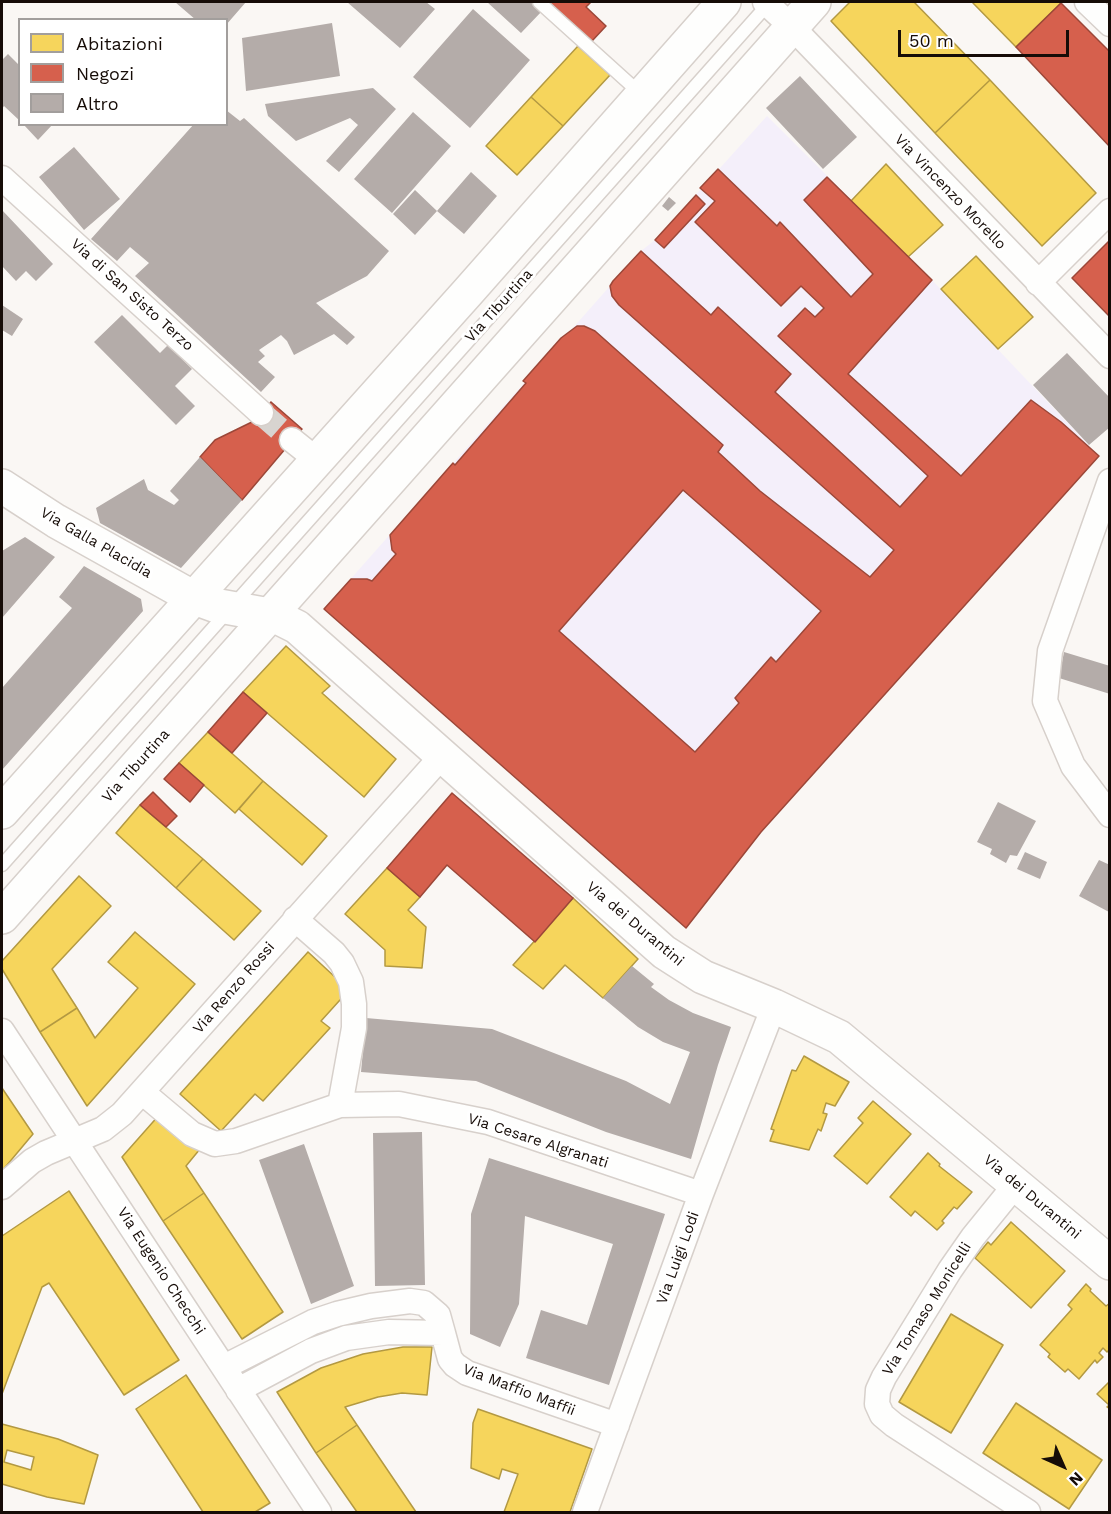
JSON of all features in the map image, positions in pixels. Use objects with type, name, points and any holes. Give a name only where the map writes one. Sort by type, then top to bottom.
[{"type":"main road","points":[[2,812],[724,2]]},
{"type":"main road","name":"Via Tiburtina","points":[[2,917],[814,2]]},
{"type":"main road","name":"Via Galla Placidia","points":[[2,486],[56,521],[192,597]]},
{"type":"main road","points":[[192,597],[229,608],[270,615]]},
{"type":"main road","name":"Via dei Durantini","points":[[270,615],[289,621],[302,631],[664,952],[703,977],[774,1006],[824,1029],[847,1043],[1110,1263]]},
{"type":"street","name":"Via Tiburtina","points":[[768,2],[792,27]]},
{"type":"street","points":[[1087,2],[1110,24]]},
{"type":"street","name":"Via Vincenzo Morello","points":[[792,27],[1110,356]]},
{"type":"street","name":"Via di San Sisto Terzo","points":[[2,178],[261,413]]},
{"type":"street","points":[[1038,283],[1110,211]]},
{"type":"street","points":[[292,440],[317,460]]},
{"type":"street","points":[[1110,481],[1050,651],[1045,701],[1073,766],[1110,814]]},
{"type":"street","name":"Via Renzo Rossi","points":[[2,1187],[32,1161],[103,1129],[113,1122],[442,756]]},
{"type":"street","points":[[295,919],[334,953],[351,982],[354,1028],[340,1105]]},
{"type":"street","name":"Via Luigi Lodi","points":[[585,1512],[701,1194],[774,1006]]},
{"type":"street","name":"Via Eugenio Checchi","points":[[2,1031],[319,1512]]},
{"type":"street","name":"Via Cesare Algranati","points":[[142,1092],[192,1134],[214,1144],[236,1141],[340,1105],[399,1104],[474,1119],[701,1194]]},
{"type":"street","name":"Via Tomaso Monicelli","points":[[1016,1184],[973,1237],[950,1270],[880,1384],[877,1404],[882,1415],[894,1425],[1028,1512]]},
{"type":"street","name":"Via Maffio Maffii","points":[[224,1367],[307,1325],[336,1314],[371,1306],[410,1301],[424,1303],[438,1315],[450,1359],[467,1373],[617,1425]]},
{"type":"street","points":[[238,1390],[311,1351],[346,1338],[389,1332],[443,1333]]},
{"type":"lane","points":[[539,2],[642,95]]},
{"type":"lane","name":"Via Tiburtina","points":[[2,865],[768,2]]},
{"type":"shaded area","points":[[767,116],[932,280],[1099,456],[761,832],[686,928],[324,609],[641,251],[655,240]]},
{"type":"building: Abitazioni","points":[[850,2],[914,2],[990,80],[935,133],[831,21]]},
{"type":"building: Abitazioni","points":[[972,2],[1059,2],[1061,3],[1016,47]]},
{"type":"building: Abitazioni","points":[[578,46],[610,75],[563,126],[531,97]]},
{"type":"building: Abitazioni","points":[[990,80],[1096,193],[1042,246],[935,133]]},
{"type":"building: Abitazioni","points":[[531,97],[563,126],[517,175],[486,146]]},
{"type":"building: Abitazioni","points":[[886,164],[943,225],[908,257],[851,201]]},
{"type":"building: Abitazioni","points":[[976,256],[1033,317],[998,349],[941,289]]},
{"type":"building: Abitazioni","points":[[286,646],[330,686],[322,693],[396,759],[364,797],[243,692]]},
{"type":"building: Abitazioni","points":[[208,732],[263,781],[235,813],[179,763]]},
{"type":"building: Abitazioni","points":[[263,781],[327,836],[302,865],[239,809]]},
{"type":"building: Abitazioni","points":[[140,805],[203,859],[176,888],[116,833]]},
{"type":"building: Abitazioni","points":[[203,859],[261,911],[234,940],[176,888]]},
{"type":"building: Abitazioni","points":[[387,868],[420,897],[408,910],[426,927],[422,968],[385,966],[385,950],[345,914]]},
{"type":"building: Abitazioni","points":[[79,876],[111,906],[52,969],[77,1008],[40,1032],[2,969],[2,961]]},
{"type":"building: Abitazioni","points":[[573,898],[638,959],[603,998],[565,965],[543,989],[513,965]]},
{"type":"building: Abitazioni","points":[[135,932],[195,984],[87,1106],[40,1032],[77,1008],[95,1038],[138,988],[108,962]]},
{"type":"building: Abitazioni","points":[[308,952],[349,990],[321,1021],[330,1028],[263,1101],[255,1094],[221,1131],[180,1094]]},
{"type":"building: Abitazioni","points":[[804,1056],[849,1082],[835,1106],[826,1103],[823,1113],[827,1114],[821,1131],[818,1129],[809,1150],[770,1141],[774,1130],[771,1129],[792,1070],[796,1071]]},
{"type":"building: Abitazioni","points":[[2,1088],[33,1134],[2,1171]]},
{"type":"building: Abitazioni","points":[[873,1101],[911,1134],[867,1184],[834,1156],[863,1123],[858,1118]]},
{"type":"building: Abitazioni","points":[[160,1114],[200,1149],[186,1166],[204,1193],[163,1221],[122,1157]]},
{"type":"building: Abitazioni","points":[[928,1153],[940,1164],[939,1166],[972,1192],[957,1209],[954,1207],[937,1230],[915,1211],[911,1216],[890,1197]]},
{"type":"building: Abitazioni","points":[[69,1191],[179,1360],[124,1395],[49,1283],[42,1287],[2,1394],[2,1236]]},
{"type":"building: Abitazioni","points":[[204,1193],[283,1312],[242,1339],[163,1221]]},
{"type":"building: Abitazioni","points":[[1011,1222],[1065,1271],[1031,1308],[975,1258],[988,1242],[991,1245]]},
{"type":"building: Abitazioni","points":[[1086,1284],[1106,1306],[1110,1303],[1110,1349],[1107,1352],[1103,1348],[1099,1353],[1103,1357],[1097,1363],[1095,1360],[1079,1379],[1068,1369],[1065,1372],[1048,1357],[1050,1354],[1040,1345],[1072,1309],[1068,1305]]},
{"type":"building: Abitazioni","points":[[951,1314],[1003,1345],[951,1433],[899,1402]]},
{"type":"building: Abitazioni","points":[[403,1347],[432,1347],[427,1395],[402,1393],[378,1397],[345,1407],[357,1425],[316,1453],[277,1392],[321,1368],[363,1354]]},
{"type":"building: Abitazioni","points":[[186,1375],[270,1503],[255,1512],[203,1512],[136,1409]]},
{"type":"building: Abitazioni","points":[[1110,1381],[1110,1409],[1107,1407],[1109,1405],[1097,1394]]},
{"type":"building: Abitazioni","points":[[1016,1403],[1102,1460],[1069,1509],[983,1453]]},
{"type":"building: Abitazioni","points":[[478,1409],[592,1449],[570,1512],[504,1512],[518,1474],[502,1469],[499,1479],[471,1468],[473,1423]]},
{"type":"building: Abitazioni","points":[[2,1424],[58,1439],[98,1455],[84,1504],[47,1497],[2,1484]],"holes":[[[7,1450],[34,1457],[31,1470],[4,1462]]]},
{"type":"building: Abitazioni","points":[[357,1425],[416,1512],[357,1512],[316,1453]]},
{"type":"building: Negozi","points":[[549,2],[591,2],[586,7],[606,26],[592,41]]},
{"type":"building: Negozi","points":[[1061,3],[1110,52],[1110,147],[1016,47]]},
{"type":"building: Negozi","points":[[718,169],[777,226],[780,222],[851,297],[873,274],[804,200],[827,177],[932,280],[848,374],[961,476],[1031,400],[1061,422],[1099,456],[761,832],[686,928],[324,609],[351,579],[372,581],[396,554],[392,550],[390,535],[453,463],[455,465],[526,383],[523,381],[561,338],[577,326],[584,326],[595,331],[723,445],[718,452],[760,491],[870,577],[894,550],[619,305],[612,296],[610,286],[613,281],[641,251],[711,315],[718,307],[791,374],[775,392],[900,507],[928,476],[778,336],[805,308],[815,317],[824,308],[801,286],[781,306],[695,222],[715,201],[700,188]],"holes":[[[683,490],[821,611],[776,662],[771,657],[735,698],[739,703],[695,752],[559,631]]]},
{"type":"building: Negozi","points":[[696,195],[705,204],[664,248],[655,240]]},
{"type":"building: Negozi","points":[[1110,240],[1110,317],[1072,278]]},
{"type":"building: Negozi","points":[[271,402],[302,429],[242,500],[200,457],[215,440],[256,420]]},
{"type":"building: Negozi","points":[[243,692],[267,713],[232,753],[208,732]]},
{"type":"building: Negozi","points":[[179,763],[204,785],[190,802],[164,779]]},
{"type":"building: Negozi","points":[[153,792],[177,816],[166,827],[140,805]]},
{"type":"building: Negozi","points":[[452,793],[573,898],[535,942],[447,865],[420,897],[387,868]]},
{"type":"building: Altro","points":[[175,2],[246,2],[228,23],[228,18],[194,18]]},
{"type":"building: Altro","points":[[347,2],[426,2],[435,9],[400,48]]},
{"type":"building: Altro","points":[[487,2],[533,2],[543,10],[521,33]]},
{"type":"building: Altro","points":[[473,9],[530,60],[470,128],[413,77]]},
{"type":"building: Altro","points":[[332,23],[340,76],[246,91],[242,38]]},
{"type":"building: Altro","points":[[8,54],[18,64],[18,119],[4,106],[2,109],[2,60]]},
{"type":"building: Altro","points":[[800,76],[857,137],[823,169],[766,108]]},
{"type":"building: Altro","points":[[373,88],[396,109],[339,172],[326,161],[358,125],[350,118],[296,141],[268,116],[265,104]]},
{"type":"building: Altro","points":[[228,112],[240,121],[244,118],[389,251],[367,276],[316,303],[355,337],[347,345],[334,334],[294,355],[281,335],[259,350],[265,356],[258,362],[275,377],[261,392],[135,276],[149,263],[130,247],[117,261],[91,239],[192,126],[228,126]]},
{"type":"building: Altro","points":[[413,112],[451,146],[392,213],[354,179]]},
{"type":"building: Altro","points":[[25,126],[51,126],[38,140]]},
{"type":"building: Altro","points":[[74,147],[120,199],[84,230],[39,177]]},
{"type":"building: Altro","points":[[471,172],[497,196],[464,234],[437,211]]},
{"type":"building: Altro","points":[[415,190],[437,211],[415,235],[393,214]]},
{"type":"building: Altro","points":[[669,197],[676,203],[668,211],[662,206]]},
{"type":"building: Altro","points":[[2,210],[53,264],[36,281],[26,271],[16,281],[2,266]]},
{"type":"building: Altro","points":[[2,305],[23,319],[12,336],[2,330]]},
{"type":"building: Altro","points":[[122,315],[160,353],[168,345],[192,369],[175,386],[195,406],[176,425],[94,342]]},
{"type":"building: Altro","points":[[1067,353],[1110,398],[1110,427],[1089,445],[1033,385]]},
{"type":"building: Altro","points":[[200,457],[242,500],[181,568],[100,523],[96,508],[144,479],[148,490],[174,505],[179,500],[170,491]]},
{"type":"building: Altro","points":[[25,537],[55,557],[2,618],[2,551]]},
{"type":"building: Altro","points":[[84,566],[141,599],[143,611],[2,770],[2,688],[72,608],[59,597]]},
{"type":"building: Altro","points":[[1064,652],[1110,666],[1110,694],[1059,678]]},
{"type":"building: Altro","points":[[998,802],[1036,821],[1017,856],[1010,855],[1006,863],[990,854],[992,849],[977,842]]},
{"type":"building: Altro","points":[[1025,852],[1047,862],[1040,879],[1017,869]]},
{"type":"building: Altro","points":[[1099,860],[1110,865],[1109,912],[1079,896]]},
{"type":"building: Altro","points":[[632,966],[654,984],[651,987],[669,1000],[693,1013],[731,1027],[691,1159],[606,1132],[476,1081],[361,1072],[366,1018],[492,1029],[626,1081],[670,1104],[690,1052],[663,1042],[638,1027],[603,998]]},
{"type":"building: Altro","points":[[422,1132],[425,1285],[375,1286],[373,1133]]},
{"type":"building: Altro","points":[[304,1144],[354,1286],[311,1304],[259,1160]]},
{"type":"building: Altro","points":[[489,1158],[665,1214],[609,1385],[526,1358],[541,1310],[587,1325],[613,1244],[525,1216],[519,1304],[500,1347],[470,1334],[471,1214]]},
{"type":"tunnel","points":[[261,413],[292,440]]}]
